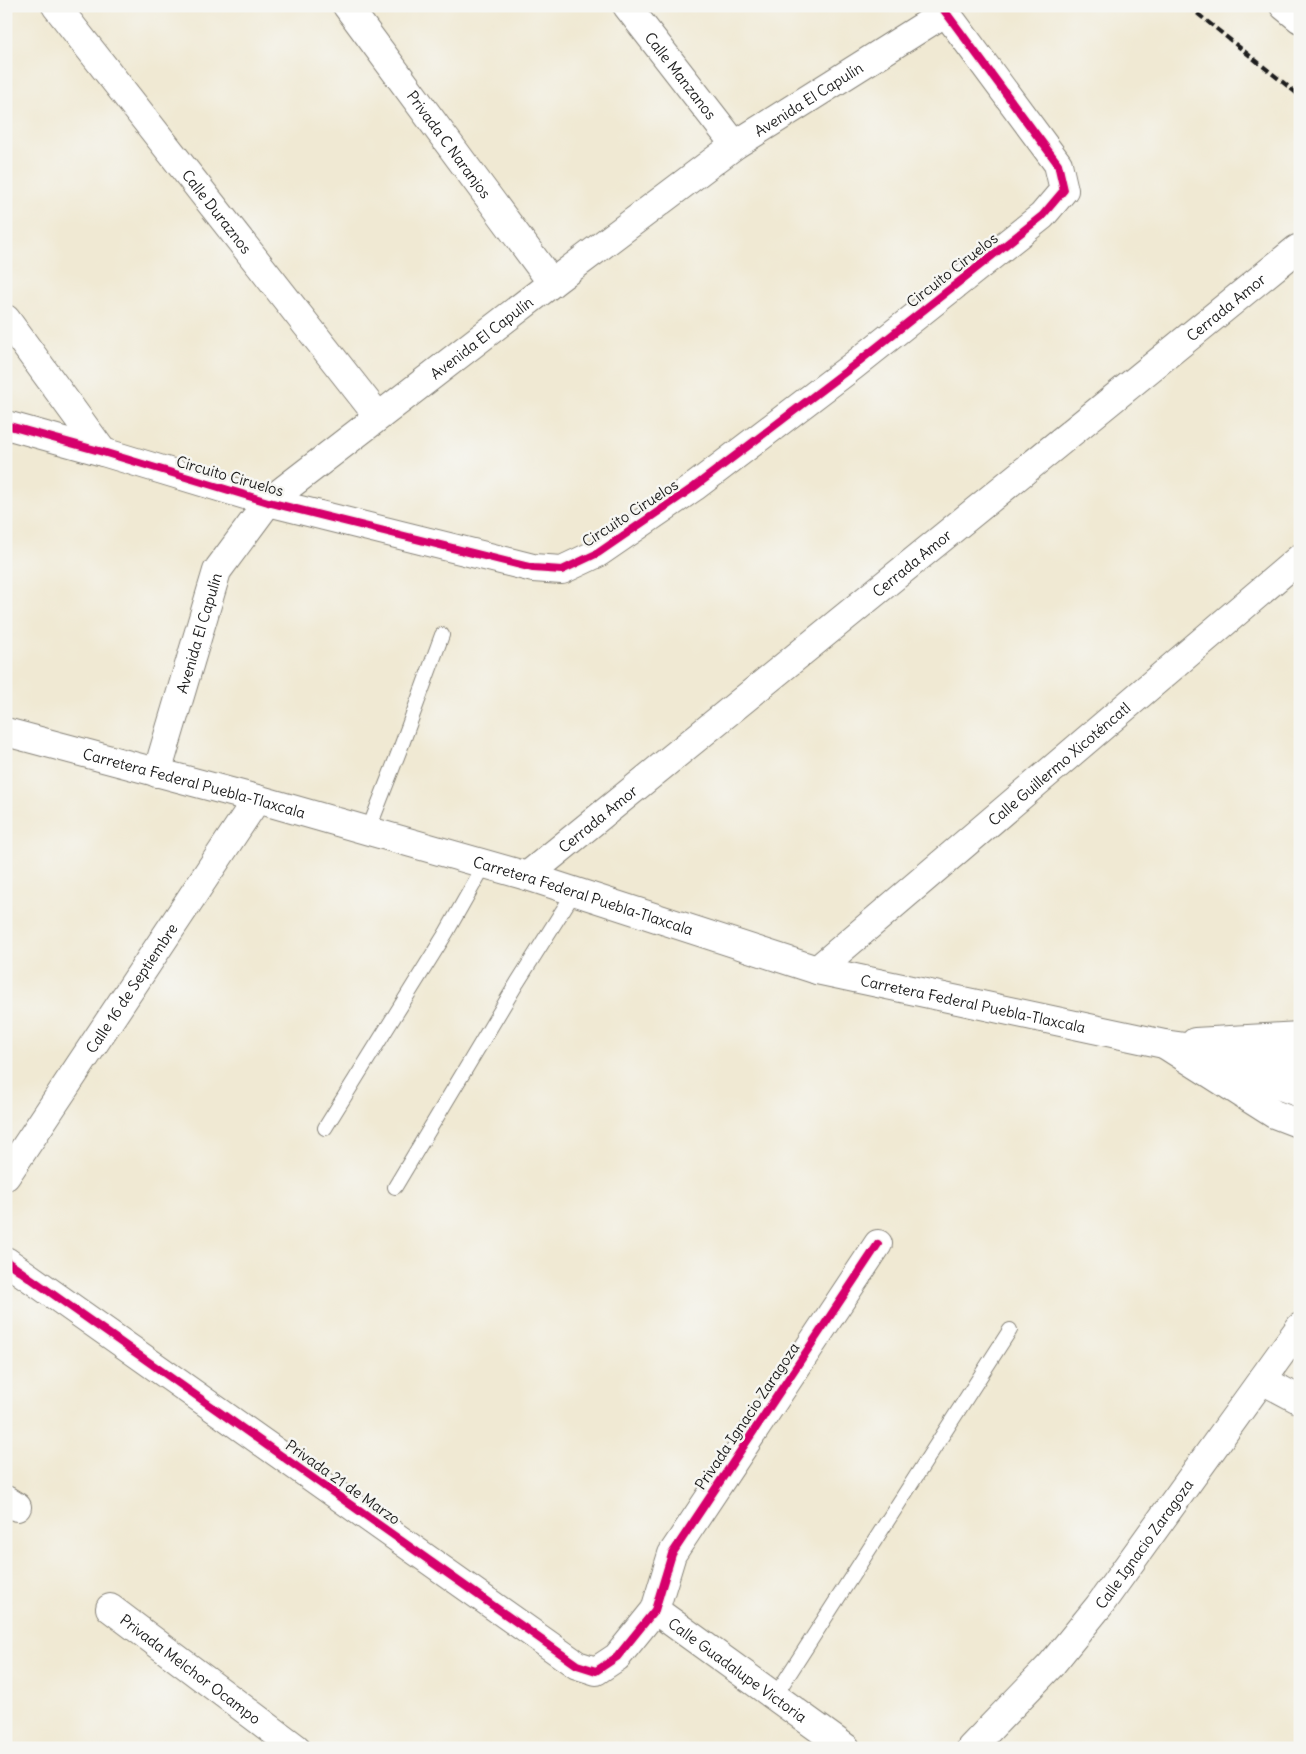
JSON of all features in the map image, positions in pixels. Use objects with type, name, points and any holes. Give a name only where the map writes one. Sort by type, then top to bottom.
[{"type":"street","name":"Calle Duraznos","points":[[56,6],[378,416]]},
{"type":"street","name":"Privada C Naranjos","points":[[347,6],[552,283]]},
{"type":"street","name":"Calle Manzanos","points":[[627,6],[735,145]]},
{"type":"street","points":[[1284,6],[1300,19]]},
{"type":"street","name":"Avenida El Capulín","points":[[157,773],[217,571],[268,502],[378,416],[735,145],[944,9]]},
{"type":"street","name":"Circuito Ciruelos","points":[[6,425],[268,502],[533,568],[562,570],[598,553],[694,487],[853,366],[1042,216],[1064,190],[1058,164],[944,9]]},
{"type":"street","name":"Cerrada Amor","points":[[527,876],[1296,249]]},
{"type":"street","points":[[6,320],[103,452]]},
{"type":"street","name":"Calle Guillermo Xicoténcatl","points":[[817,970],[1300,558]]},
{"type":"street","name":"Carretera Federal Puebla-Tlaxcala","points":[[6,732],[257,799],[527,876],[817,970],[1164,1044],[1300,1065]]},
{"type":"street","name":"Calle 16 de Septiembre","points":[[6,1176],[257,799]]},
{"type":"street","name":"Carretera Federal Puebla-Tlaxcala","points":[[1164,1044],[1300,1036]]},
{"type":"street","name":"Carretera Federal Puebla-Tlaxcala","points":[[1164,1044],[1300,1093]]},
{"type":"street","name":"Carretera Federal Puebla-Tlaxcala","points":[[1164,1044],[1274,1114],[1300,1124]]},
{"type":"street","name":"Privada Ignacio Zaragoza","points":[[654,1610],[672,1554],[878,1244]]},
{"type":"street","name":"Privada 21 de Marzo","points":[[6,1261],[577,1665],[596,1671],[616,1657],[654,1610]]},
{"type":"street","name":"Calle Ignacio Zaragoza","points":[[972,1748],[1050,1665],[1099,1606],[1300,1327]]},
{"type":"street","points":[[1262,1380],[1300,1400]]},
{"type":"street","name":"Privada Melchor Ocampo","points":[[110,1608],[296,1748]]},
{"type":"street","name":"Calle Guadalupe Victoria","points":[[654,1610],[846,1748]]},
{"type":"lane","points":[[368,831],[442,635]]},
{"type":"lane","points":[[325,1128],[446,933],[485,864]]},
{"type":"lane","points":[[395,1188],[517,983],[576,891]]},
{"type":"lane","points":[[775,1696],[1010,1330]]},
{"type":"railway","points":[[1188,6],[1300,96]]},
{"type":"cycle path","points":[[6,425],[268,502],[533,568],[562,570],[598,553],[694,487],[853,366],[1042,216],[1064,190],[1058,164],[941,6]]},
{"type":"cycle path","points":[[6,1261],[577,1665],[596,1671],[617,1657],[655,1610],[672,1554],[878,1244]]}]
